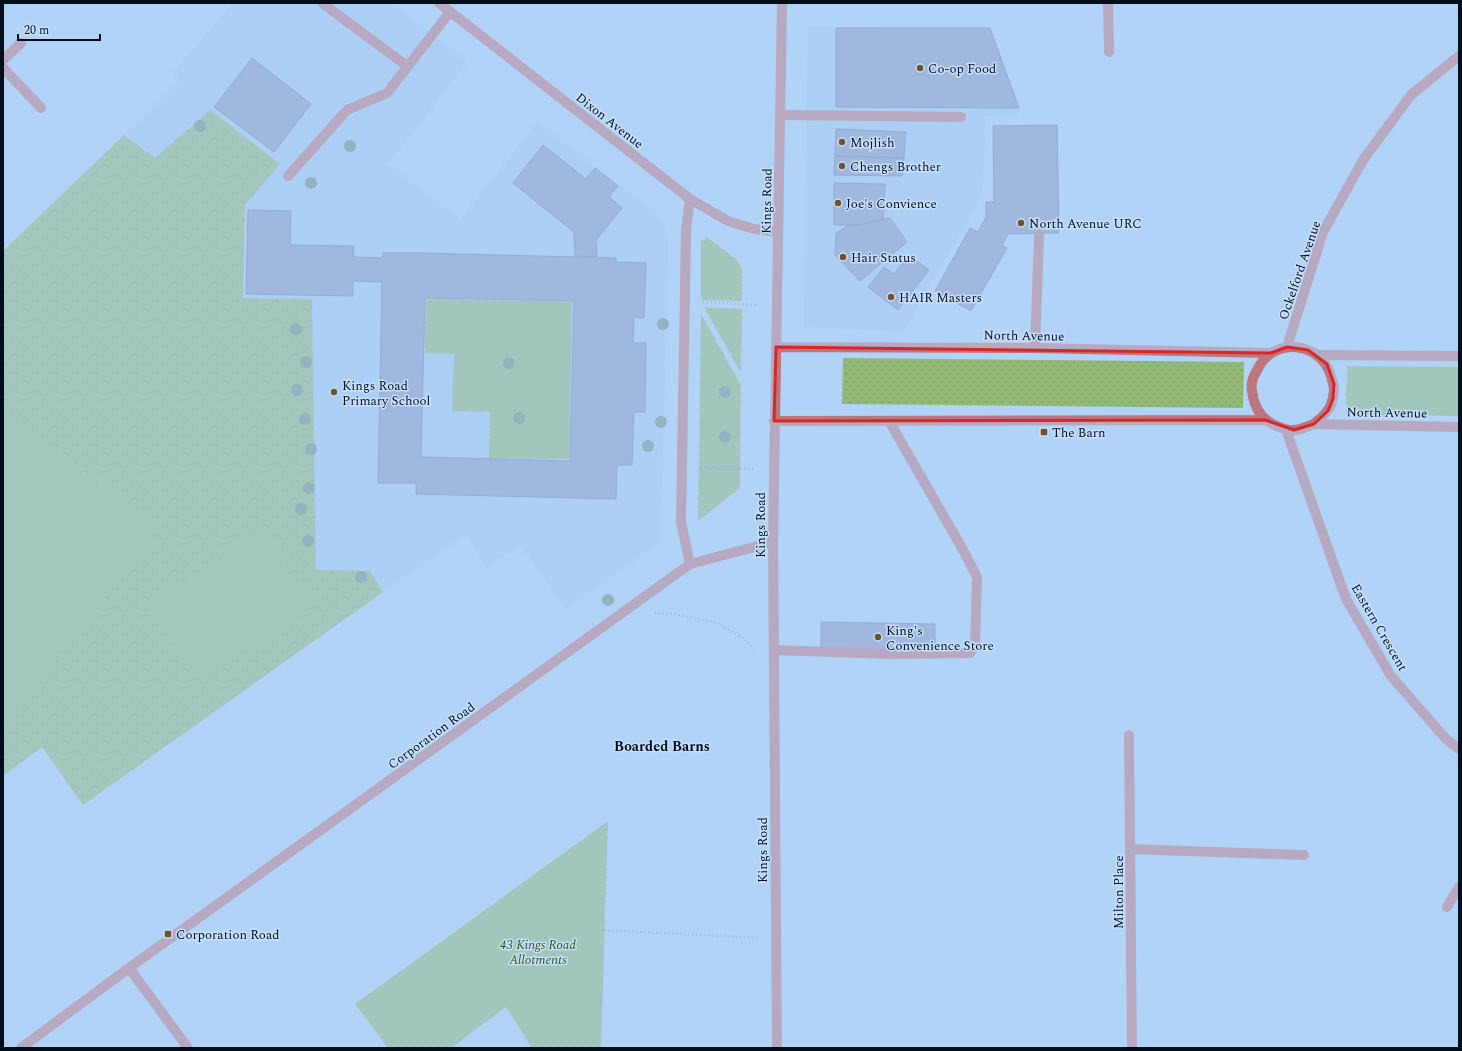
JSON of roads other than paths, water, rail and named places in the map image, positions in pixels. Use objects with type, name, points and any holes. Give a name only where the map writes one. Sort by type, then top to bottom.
[{"type":"street","points":[[322,3],[407,66]]},
{"type":"street","name":"Dixon Avenue","points":[[439,3],[690,199],[728,221],[754,229],[778,232]]},
{"type":"street","name":"Kings Road","points":[[777,1048],[772,542],[782,3]]},
{"type":"street","points":[[1108,3],[1109,52]]},
{"type":"street","points":[[288,176],[348,110],[387,93],[450,12]]},
{"type":"street","points":[[3,60],[21,43]]},
{"type":"street","name":"Ockelford Avenue","points":[[1287,347],[1323,232],[1363,160],[1411,95],[1459,56]]},
{"type":"street","points":[[3,68],[42,108]]},
{"type":"street","points":[[780,114],[962,117]]},
{"type":"street","points":[[690,199],[686,230],[681,522],[690,564]]},
{"type":"street","points":[[1035,348],[1039,236]]},
{"type":"street","name":"North Avenue","points":[[776,347],[1035,348],[1271,353]]},
{"type":"street","name":"North Avenue","points":[[1265,420],[1256,408],[1253,401],[1251,386],[1253,377],[1264,359],[1271,353],[1287,347],[1308,350],[1318,356],[1326,364],[1334,384],[1333,399],[1328,411],[1314,424]]},
{"type":"street","name":"North Avenue","points":[[1318,356],[1459,356]]},
{"type":"street","points":[[774,421],[1265,420],[1272,425],[1286,430]]},
{"type":"street","points":[[774,650],[890,654],[970,653],[975,646],[977,577],[889,421]]},
{"type":"street","name":"North Avenue","points":[[1286,430],[1294,430],[1314,424],[1459,427]]},
{"type":"street","name":"Eastern Crescent","points":[[1286,430],[1346,599],[1391,676],[1446,739],[1459,749]]},
{"type":"street","name":"Corporation Road","points":[[20,1048],[690,564],[772,542]]},
{"type":"street","name":"Milton Place","points":[[1130,735],[1132,1048]]},
{"type":"street","points":[[1130,849],[1304,855]]},
{"type":"street","points":[[1446,907],[1459,887]]},
{"type":"street","points":[[129,968],[188,1048]]},
{"type":"place","name":"Co-op Food","points":[[920,68]]},
{"type":"place","name":"Mojlish","points":[[842,142]]},
{"type":"place","name":"Chengs Brother","points":[[842,166]]},
{"type":"place","name":"Joe's Convience","points":[[838,203]]},
{"type":"place","name":"North Avenue URC","points":[[1021,223]]},
{"type":"place","name":"Hair Status","points":[[843,257]]},
{"type":"place","name":"HAIR Masters","points":[[891,297]]},
{"type":"place","name":"Kings Road Primary School","points":[[334,392]]},
{"type":"place","name":"The Barn","points":[[1044,432]]},
{"type":"place","name":"King's Convenience Store","points":[[878,637]]},
{"type":"place","name":"Corporation Road","points":[[168,934]]},
{"type":"district","name":"Boarded Barns","points":[[662,746]]},
{"type":"park label","name":"43 Kings Road Allotments","points":[[538,952]]}]
